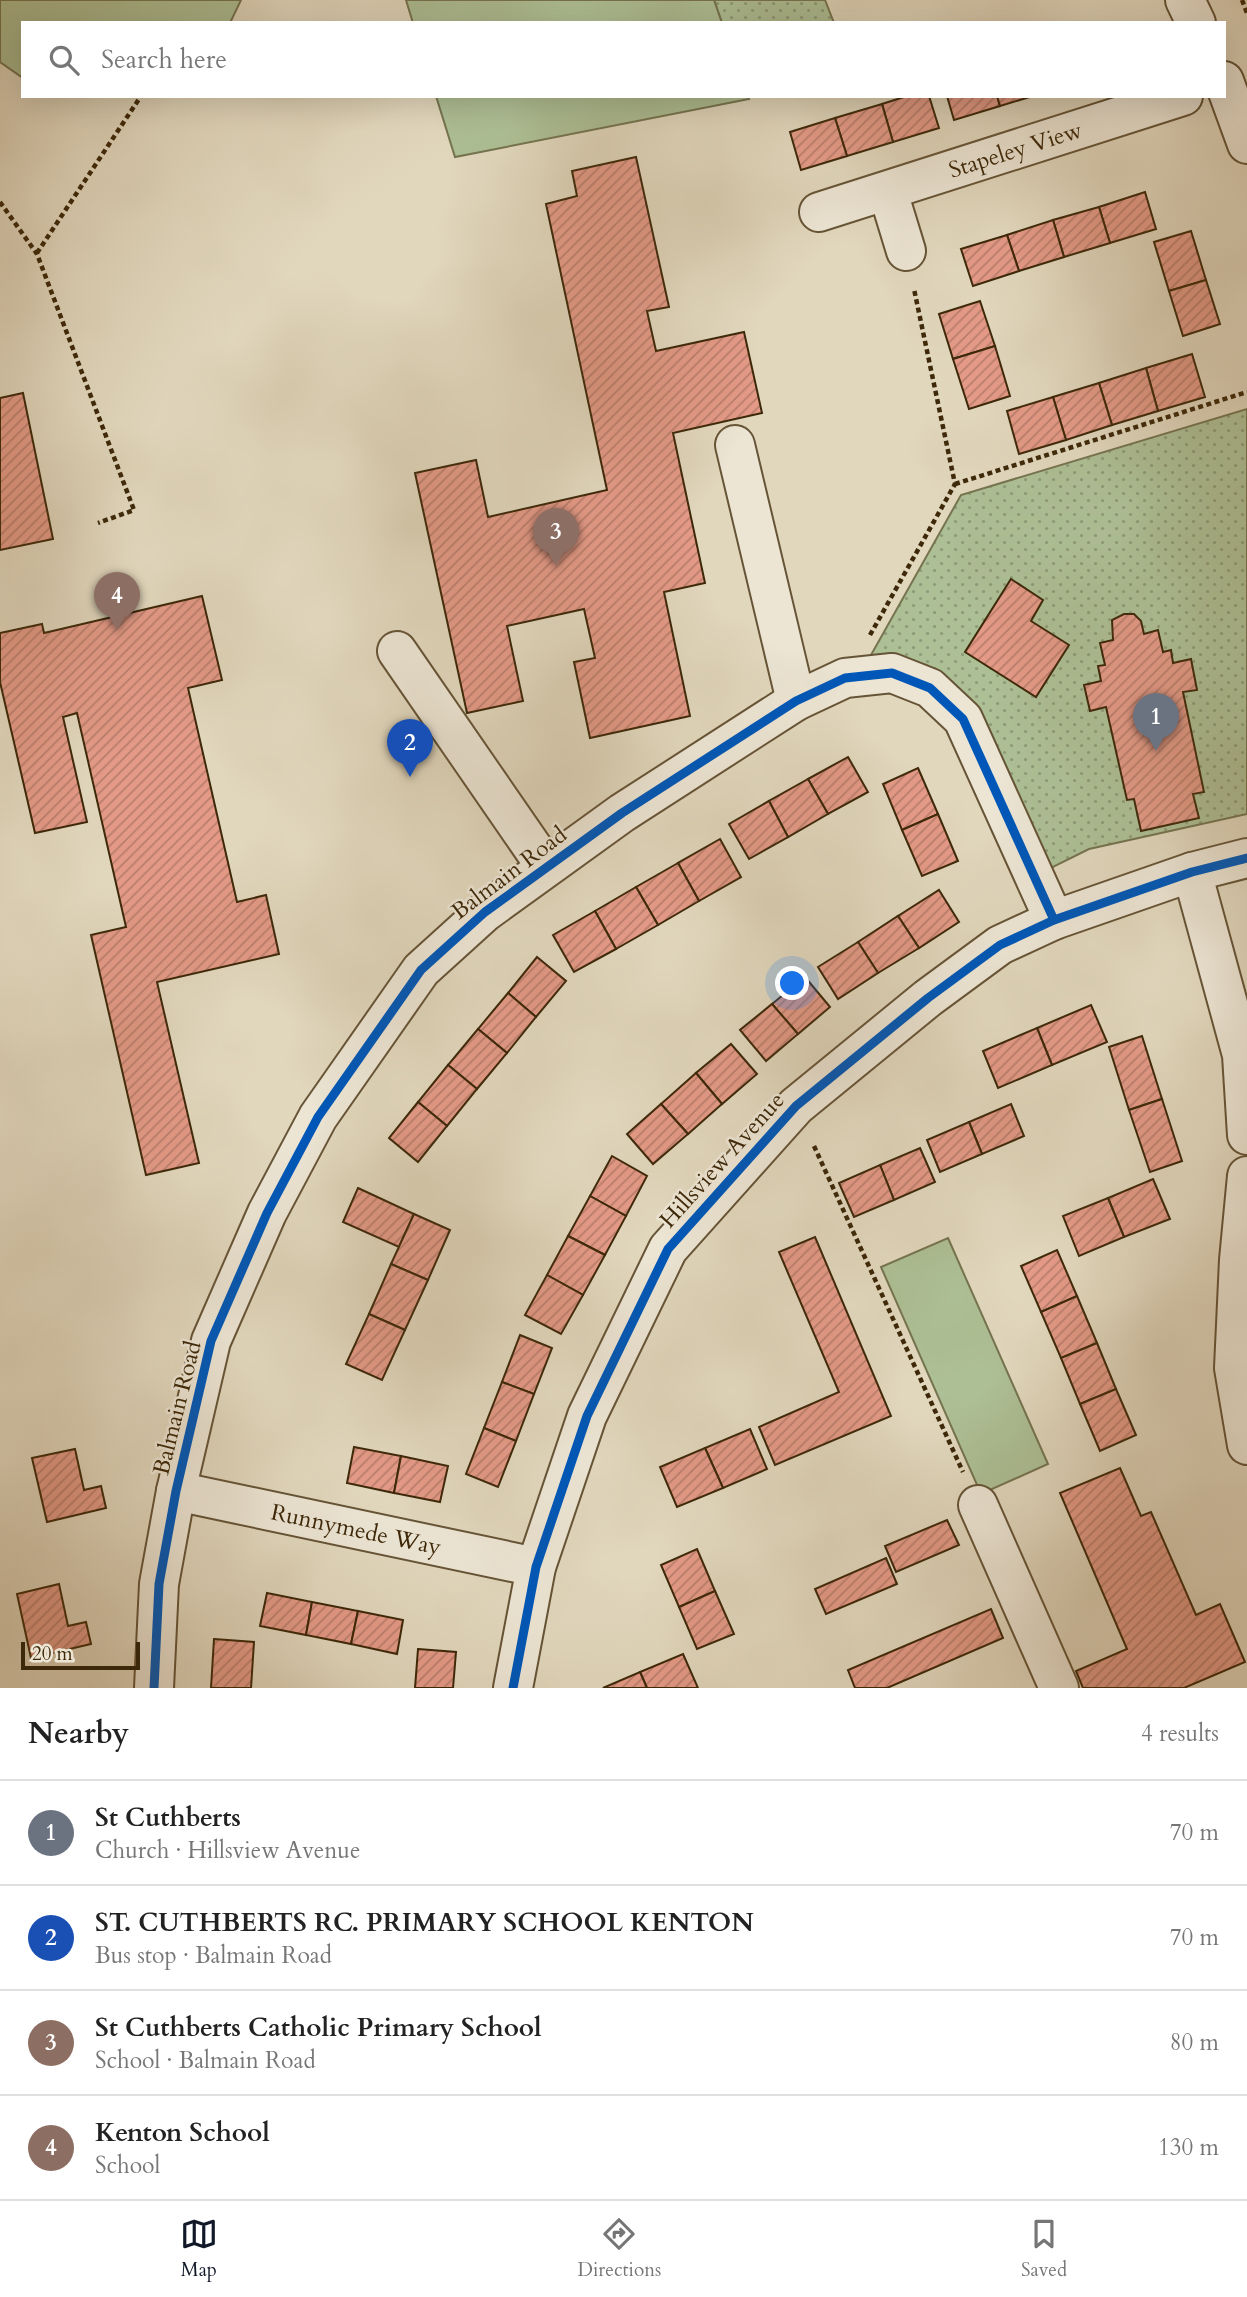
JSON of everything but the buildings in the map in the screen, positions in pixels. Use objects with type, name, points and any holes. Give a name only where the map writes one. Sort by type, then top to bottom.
[{"type":"street","points":[[1185,0],[1195,21]]},
{"type":"street","points":[[1226,81],[1247,71]]},
{"type":"street","points":[[1226,87],[1247,144]]},
{"type":"street","name":"Stapeley View","points":[[818,212],[888,192],[1177,98]]},
{"type":"street","points":[[888,192],[906,251]]},
{"type":"street","points":[[735,445],[796,701]]},
{"type":"street","points":[[397,651],[546,867]]},
{"type":"street","name":"Balmain Road","points":[[154,1688],[159,1584],[176,1491],[211,1341],[267,1213],[318,1117],[421,970],[485,912],[622,813],[796,701],[845,678],[892,673],[930,688],[963,719],[1054,920]]},
{"type":"street","name":"Hillsview Avenue","points":[[513,1688],[536,1567],[587,1416],[668,1249],[796,1106],[928,998],[1000,945],[1054,920],[1192,872],[1247,859]]},
{"type":"street","points":[[1192,872],[1242,1055],[1247,1135]]},
{"type":"street","points":[[1247,1176],[1239,1260],[1234,1368],[1247,1445]]},
{"type":"street","name":"Runnymede Way","points":[[176,1491],[536,1567]]},
{"type":"street","points":[[978,1505],[1059,1688]]},
{"type":"path","points":[[1242,0],[1247,13]]},
{"type":"path","points":[[37,254],[140,98]]},
{"type":"path","points":[[0,202],[37,254],[134,510],[98,523]]},
{"type":"path","points":[[845,678],[955,484],[906,251]]},
{"type":"path","points":[[955,484],[1247,392]]},
{"type":"path","points":[[796,1106],[978,1505]]},
{"type":"green space","points":[[0,0],[241,0],[231,21],[21,21],[21,77],[0,62]]},
{"type":"green space","points":[[406,0],[714,0],[721,21],[412,21]]},
{"type":"green space","points":[[714,0],[825,0],[833,21],[721,21]]},
{"type":"green space","points":[[437,98],[749,99],[455,157]]},
{"type":"green space","points":[[1247,409],[1247,814],[1089,849],[1047,870],[975,704],[926,665],[871,655],[961,495]]},
{"type":"green space","points":[[948,1238],[1048,1464],[981,1494],[881,1267]]},
{"type":"cycle path","points":[[154,1688],[159,1584],[176,1491],[211,1341],[267,1213],[318,1117],[421,970],[485,912],[622,813],[796,701],[845,678],[892,673],[930,688],[963,719],[1054,920]]},
{"type":"cycle path","points":[[513,1688],[536,1567],[587,1416],[668,1249],[796,1106],[928,998],[1000,945],[1054,920],[1192,872],[1247,858]]},
{"type":"place","name":"St Cuthberts Catholic Primary School","points":[[556,566]]},
{"type":"place","name":"Kenton School","points":[[117,630]]},
{"type":"place","name":"St Cuthberts","points":[[1156,751]]},
{"type":"place","name":"ST. CUTHBERTS RC. PRIMARY SCHOOL KENTON","points":[[410,777]]}]
